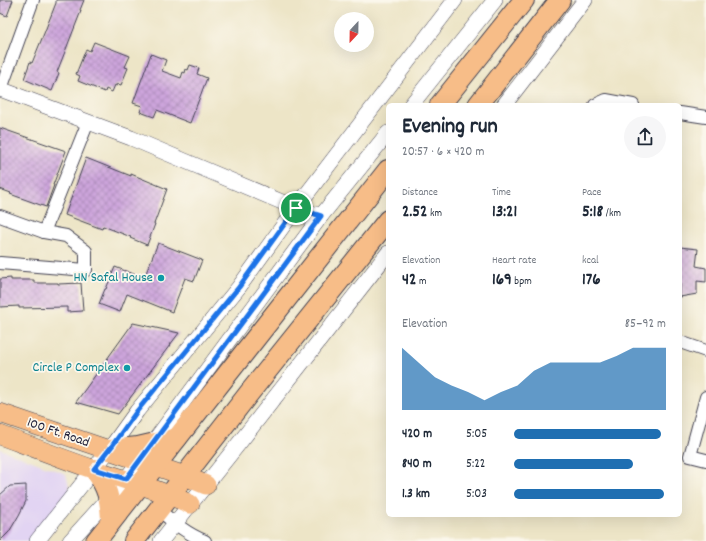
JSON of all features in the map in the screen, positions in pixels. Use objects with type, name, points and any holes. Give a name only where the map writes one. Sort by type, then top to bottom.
[{"type":"highway","points":[[442,103],[524,0]]},
{"type":"highway","points":[[480,103],[560,0]]},
{"type":"highway","points":[[96,541],[111,521],[133,482],[147,463],[177,438],[386,173]]},
{"type":"highway","points":[[134,541],[250,392],[386,222]]},
{"type":"highway","points":[[109,450],[138,447],[177,438]]},
{"type":"highway","points":[[94,469],[106,488],[109,499],[111,521]]},
{"type":"main road","name":"100 Ft. Road","points":[[0,413],[185,476],[206,485]]},
{"type":"main road","name":"100 Ft. Road","points":[[0,435],[133,482],[164,503],[190,504]]},
{"type":"street","points":[[33,0],[0,89],[131,138],[296,208],[321,216]]},
{"type":"street","points":[[37,541],[109,450],[137,411],[239,287],[296,208],[455,0]]},
{"type":"street","points":[[413,103],[495,0]]},
{"type":"street","points":[[506,103],[585,0]]},
{"type":"street","points":[[599,103],[606,100],[622,103]]},
{"type":"street","points":[[682,113],[706,117]]},
{"type":"street","points":[[44,232],[88,122]]},
{"type":"street","points":[[147,463],[152,444],[321,216],[386,135]]},
{"type":"street","points":[[0,216],[44,232],[66,236],[86,251],[86,270],[0,263]]},
{"type":"street","points":[[161,541],[386,256]]},
{"type":"street","points":[[682,343],[706,351]]},
{"type":"street","points":[[250,392],[268,406]]},
{"type":"street","points":[[706,397],[690,456],[706,460]]},
{"type":"street","points":[[70,541],[109,499],[133,482]]},
{"type":"street","points":[[164,503],[175,523],[195,537],[205,541]]},
{"type":"shaded area","points":[[0,449],[66,474],[71,494],[36,541],[0,541]]},
{"type":"building","points":[[0,0],[13,0],[7,16],[0,13]]},
{"type":"building","points":[[56,0],[84,0],[57,72],[59,73],[52,91],[24,79],[30,62],[32,63],[45,31]]},
{"type":"building","points":[[94,42],[130,56],[125,67],[128,68],[121,85],[115,85],[112,92],[106,89],[105,92],[78,81],[80,76],[76,74],[86,49],[90,51]]},
{"type":"building","points":[[151,54],[166,60],[162,71],[181,78],[183,72],[185,73],[186,69],[188,70],[190,65],[199,68],[197,74],[207,78],[190,123],[157,110],[154,117],[140,112],[142,106],[133,103]]},
{"type":"building","points":[[0,128],[66,151],[46,207],[0,189]]},
{"type":"building","points":[[86,158],[167,189],[147,245],[103,226],[102,229],[65,215]]},
{"type":"building","name":"HN Safal House","points":[[158,243],[202,260],[194,281],[185,278],[172,312],[127,294],[120,312],[99,304],[115,267],[144,278]]},
{"type":"building","points":[[682,247],[698,249],[696,266],[706,268],[706,282],[697,281],[697,294],[682,297]]},
{"type":"building","points":[[11,278],[11,280],[34,280],[34,283],[81,283],[83,311],[67,312],[67,307],[0,307],[0,279]]},
{"type":"building","name":"Circle P Complex","points":[[133,323],[179,333],[118,414],[76,402]]},
{"type":"building","points":[[26,485],[26,501],[9,532],[0,541],[0,495],[10,486]]},
{"type":"place","name":"HN Safal House","points":[[161,278]]},
{"type":"place","name":"Circle P Complex","points":[[127,368]]},
{"type":"route","points":[[296,208],[321,216],[126,479],[94,469],[137,411],[239,287],[296,208]]}]
